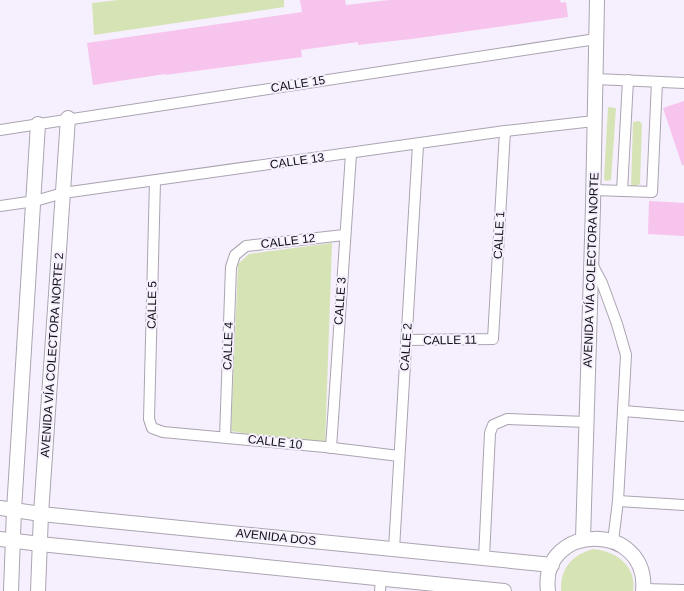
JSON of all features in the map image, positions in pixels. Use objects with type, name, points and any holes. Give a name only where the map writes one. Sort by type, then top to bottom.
[{"type":"street","name":"AVENIDA VÍA COLECTORA NORTE","points":[[583,539],[594,190],[597,0]]},
{"type":"street","name":"CALLE 15","points":[[0,130],[68,118],[596,39]]},
{"type":"street","points":[[596,79],[684,83]]},
{"type":"street","points":[[622,191],[628,80]]},
{"type":"street","points":[[594,190],[652,192],[657,82]]},
{"type":"street","name":"AVENIDA VÍA COLECTORA NORTE 2","points":[[38,591],[41,514],[68,118]]},
{"type":"street","name":"CALLE 13","points":[[0,206],[35,201],[63,193],[351,154],[505,131],[594,121]]},
{"type":"street","points":[[11,591],[7,540],[14,510],[35,201],[38,124]]},
{"type":"street","name":"CALLE 1","points":[[493,339],[505,131]]},
{"type":"street","name":"CALLE 2","points":[[394,549],[418,144]]},
{"type":"street","name":"CALLE 3","points":[[331,448],[344,235],[351,154]]},
{"type":"street","name":"CALLE 5","points":[[152,428],[149,419],[155,181]]},
{"type":"street","name":"CALLE 12","points":[[235,255],[246,246],[344,235]]},
{"type":"street","name":"CALLE 4","points":[[225,437],[231,267],[235,255]]},
{"type":"street","points":[[592,262],[612,310],[626,355],[618,501],[613,541]]},
{"type":"street","name":"CALLE 11","points":[[406,340],[493,339]]},
{"type":"street","points":[[624,411],[684,416]]},
{"type":"street","points":[[484,558],[490,433],[493,425],[507,419],[586,422]]},
{"type":"street","name":"CALLE 10","points":[[152,428],[163,432],[225,437],[399,456]]},
{"type":"street","points":[[618,501],[684,506]]},
{"type":"street","name":"AVENIDA DOS","points":[[0,508],[41,514],[552,565]]},
{"type":"street","points":[[548,591],[548,580],[552,565],[559,555],[568,546],[583,539],[598,538],[613,541],[628,550],[633,556],[641,572],[643,590],[684,590]]},
{"type":"street","points":[[7,540],[381,585],[504,591]]},
{"type":"green space","points":[[118,0],[284,0],[284,7],[94,35],[92,3]]},
{"type":"green space","points":[[608,107],[616,108],[611,180],[606,181],[604,179]]},
{"type":"green space","points":[[639,121],[642,124],[640,184],[633,187],[631,186],[633,122]]},
{"type":"green space","points":[[332,243],[325,447],[231,431],[238,264],[249,254]]},
{"type":"green space","points":[[593,549],[610,553],[623,561],[632,574],[633,591],[561,591],[561,583],[565,569],[573,559]]},
{"type":"building","points":[[300,0],[345,0],[346,5],[389,0],[560,0],[561,3],[566,2],[568,17],[411,39],[358,45],[358,42],[301,50],[302,57],[165,74],[93,85],[87,43],[302,12]]},
{"type":"building","points":[[684,101],[684,165],[682,165],[663,108]]},
{"type":"building","points":[[649,201],[684,203],[684,236],[648,234]]}]
